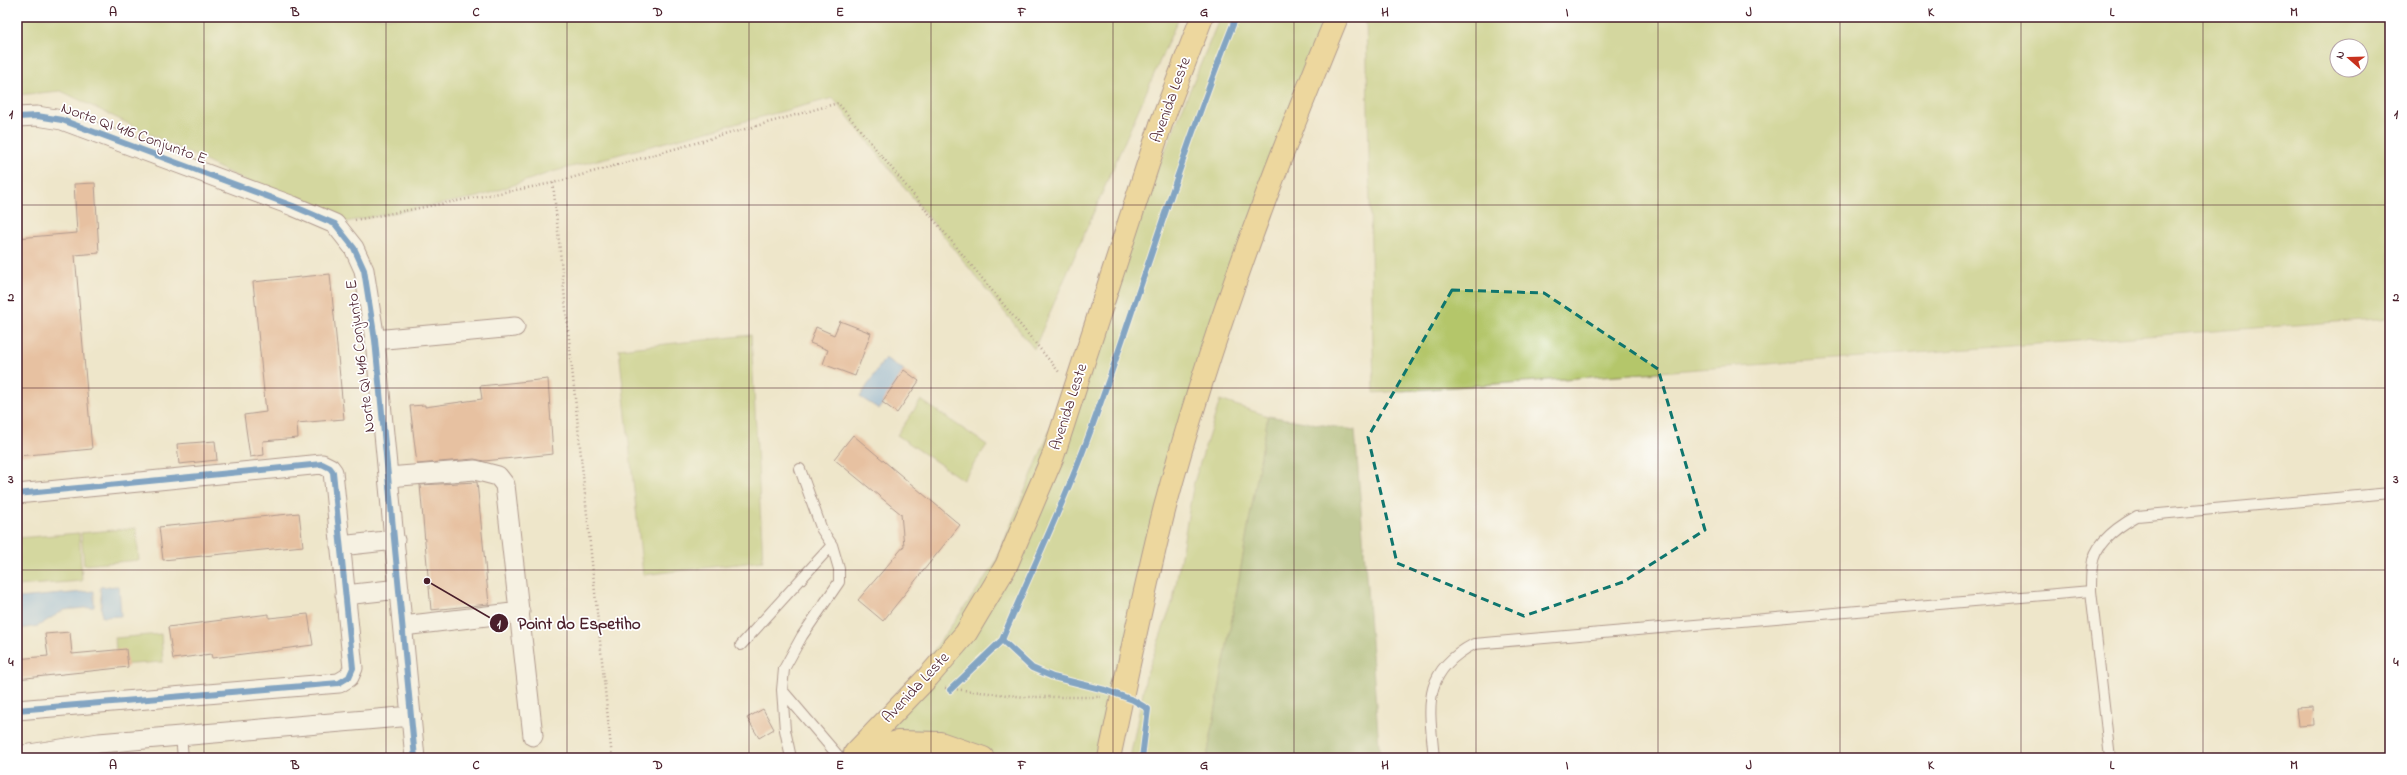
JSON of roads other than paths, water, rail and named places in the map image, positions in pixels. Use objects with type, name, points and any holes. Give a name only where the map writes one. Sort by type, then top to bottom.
[{"type":"main road","name":"Avenida Leste","points":[[847,756],[933,672],[966,633],[1006,566],[1053,456],[1161,124],[1202,17]]},
{"type":"main road","points":[[1109,758],[1166,507],[1219,327],[1284,145],[1337,17]]},
{"type":"main road","points":[[847,756],[897,742],[940,743],[983,758]]},
{"type":"street","name":"Norte QI 416 Conjunto E","points":[[17,118],[37,116],[62,120],[292,206],[335,224],[354,248],[364,270],[375,340],[415,758]]},
{"type":"street","points":[[375,340],[515,327]]},
{"type":"street","points":[[17,494],[322,464],[330,468],[333,472],[353,668],[349,676],[338,683],[17,710]]},
{"type":"street","points":[[388,477],[475,470],[498,476],[505,484],[533,736]]},
{"type":"street","points":[[340,546],[395,540]]},
{"type":"street","points":[[345,595],[399,589]]},
{"type":"street","points":[[403,626],[520,612]]},
{"type":"street","points":[[17,756],[99,744],[412,716]]},
{"type":"lane","points":[[791,758],[785,730],[782,690],[784,669],[789,658],[839,582],[839,569],[832,545],[822,530],[800,469]]},
{"type":"lane","points":[[2110,758],[2091,592],[2092,564],[2102,544],[2117,527],[2137,516],[2390,493]]},
{"type":"lane","points":[[741,645],[832,545]]},
{"type":"lane","points":[[1434,758],[1429,704],[1433,684],[1447,662],[1457,653],[1474,644],[2091,592]]},
{"type":"lane","points":[[782,690],[847,756]]},
{"type":"lane","points":[[181,736],[183,758]]},
{"type":"water","points":[[885,358],[904,370],[879,409],[860,397]]},
{"type":"water","points":[[119,586],[121,616],[102,617],[100,587]]},
{"type":"water","points":[[94,591],[94,607],[64,610],[38,626],[19,629],[19,598]]},
{"type":"place","name":"Point do Espetiho","points":[[427,581]]}]
